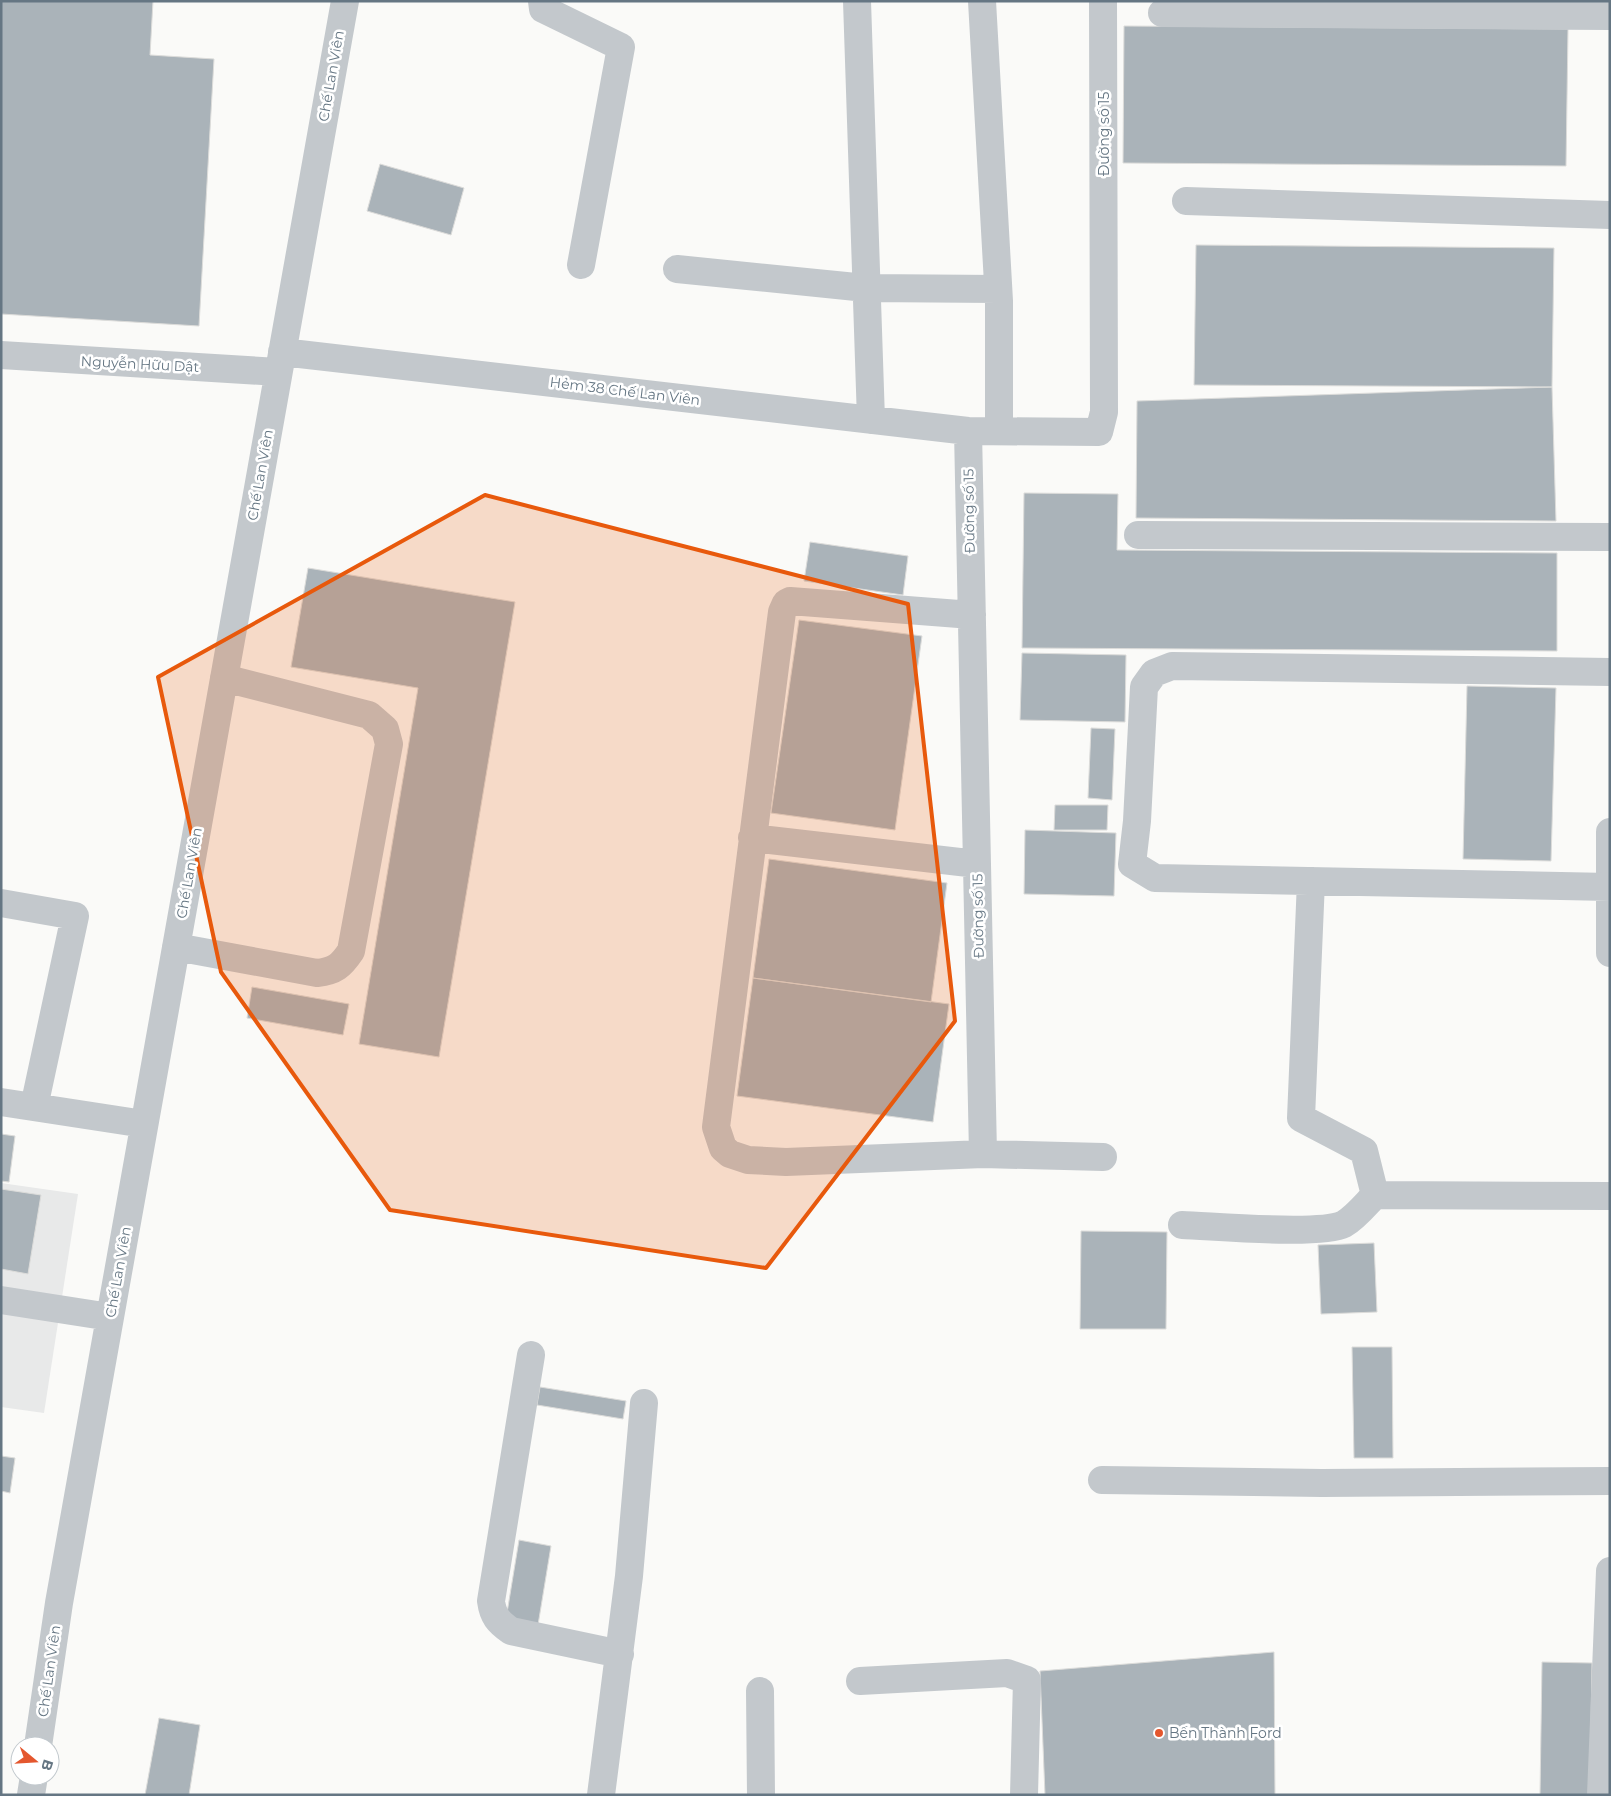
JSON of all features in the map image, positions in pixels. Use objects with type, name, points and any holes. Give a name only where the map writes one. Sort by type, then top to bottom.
[{"type":"street","name":"Chế Lan Viên","points":[[39,1736],[59,1603],[344,1]]},
{"type":"street","points":[[542,1],[542,9],[621,47],[581,265]]},
{"type":"street","points":[[857,1],[870,420]]},
{"type":"street","points":[[982,1],[998,289],[999,431]]},
{"type":"street","name":"Đường số 15","points":[[983,1154],[968,431],[1099,432],[1104,412],[1104,1]]},
{"type":"street","points":[[1162,13],[1610,16]]},
{"type":"street","points":[[1186,201],[1610,215]]},
{"type":"street","points":[[677,269],[866,288],[998,289]]},
{"type":"street","name":"Nguyễn Hữu Dật","points":[[1,355],[280,362]]},
{"type":"street","name":"Hẻm 38 Chế Lan Viên","points":[[280,362],[968,431]]},
{"type":"street","points":[[1138,535],[1610,537]]},
{"type":"street","points":[[972,615],[790,601],[786,604],[782,612],[716,1127],[723,1148],[730,1154],[748,1160],[786,1162],[983,1154],[1103,1157]]},
{"type":"street","points":[[1609,887],[1155,878],[1132,864],[1138,821],[1144,687],[1154,673],[1172,666],[1610,672]]},
{"type":"street","points":[[176,947],[318,973],[332,972],[342,965],[351,951],[390,744],[385,729],[369,715],[224,678]]},
{"type":"street","points":[[1610,832],[1610,953]]},
{"type":"street","points":[[752,838],[977,864]]},
{"type":"street","points":[[1311,881],[1301,1118],[1364,1151],[1375,1195]]},
{"type":"street","points":[[1,903],[76,916],[34,1107]]},
{"type":"street","points":[[1,1102],[144,1124]]},
{"type":"street","points":[[1182,1225],[1303,1230],[1332,1227],[1343,1224],[1350,1219],[1375,1195],[1610,1196]]},
{"type":"street","points":[[1,1300],[110,1317]]},
{"type":"street","points":[[531,1355],[492,1601],[493,1614],[499,1623],[511,1631],[620,1654]]},
{"type":"street","points":[[601,1795],[620,1654],[644,1403]]},
{"type":"street","points":[[1102,1480],[1322,1483],[1610,1481]]},
{"type":"street","points":[[1601,1795],[1607,1727],[1610,1571]]},
{"type":"street","points":[[860,1681],[1007,1673],[1027,1680],[1024,1795]]},
{"type":"street","points":[[760,1691],[761,1795]]},
{"type":"highlighted area","points":[[485,495],[908,604],[955,1021],[766,1268],[390,1210],[221,972],[158,677]]},
{"type":"shaded area","points":[[1,1183],[78,1194],[44,1413],[1,1407]]},
{"type":"building","points":[[1,1],[153,1],[150,55],[214,59],[199,326],[1,314]]},
{"type":"building","points":[[1124,26],[1568,29],[1566,166],[1123,163]]},
{"type":"building","points":[[380,164],[464,188],[451,235],[367,211]]},
{"type":"building","points":[[1196,245],[1554,248],[1552,387],[1194,385]]},
{"type":"building","points":[[1552,387],[1556,521],[1136,518],[1137,401]]},
{"type":"building","points":[[1024,493],[1118,494],[1117,550],[1557,553],[1557,651],[1022,648]]},
{"type":"building","points":[[810,542],[908,556],[903,595],[804,581]]},
{"type":"building","points":[[308,568],[515,602],[439,1057],[359,1044],[418,688],[291,667]]},
{"type":"building","points":[[799,620],[922,636],[895,830],[771,813]]},
{"type":"building","points":[[1022,653],[1126,655],[1125,722],[1020,720]]},
{"type":"building","points":[[1467,686],[1556,688],[1551,861],[1463,859]]},
{"type":"building","points":[[1091,728],[1115,729],[1112,800],[1088,798]]},
{"type":"building","points":[[1055,805],[1108,805],[1107,830],[1054,830]]},
{"type":"building","points":[[1025,830],[1116,833],[1114,896],[1024,894]]},
{"type":"building","points":[[769,859],[947,883],[931,1002],[753,978]]},
{"type":"building","points":[[753,978],[949,1004],[933,1122],[737,1096]]},
{"type":"building","points":[[252,987],[349,1004],[343,1035],[247,1018]]},
{"type":"building","points":[[1,1134],[15,1136],[9,1182],[1,1181]]},
{"type":"building","points":[[1,1189],[41,1195],[28,1274],[1,1269]]},
{"type":"building","points":[[1081,1231],[1167,1232],[1166,1329],[1080,1329]]},
{"type":"building","points":[[1374,1243],[1377,1312],[1321,1314],[1318,1245]]},
{"type":"building","points":[[1352,1347],[1392,1347],[1393,1458],[1354,1458]]},
{"type":"building","points":[[540,1387],[626,1401],[623,1419],[537,1405]]},
{"type":"building","points":[[1,1456],[15,1458],[10,1493],[1,1491]]},
{"type":"building","points":[[519,1540],[551,1546],[537,1631],[505,1625]]},
{"type":"building","name":"Bến Thành Ford","points":[[1274,1652],[1275,1795],[1045,1795],[1040,1671]]},
{"type":"building","points":[[1542,1662],[1592,1663],[1590,1795],[1540,1795]]},
{"type":"building","points":[[159,1718],[200,1725],[189,1795],[145,1795]]},
{"type":"place","name":"Bến Thành Ford","points":[[1159,1733]]}]
